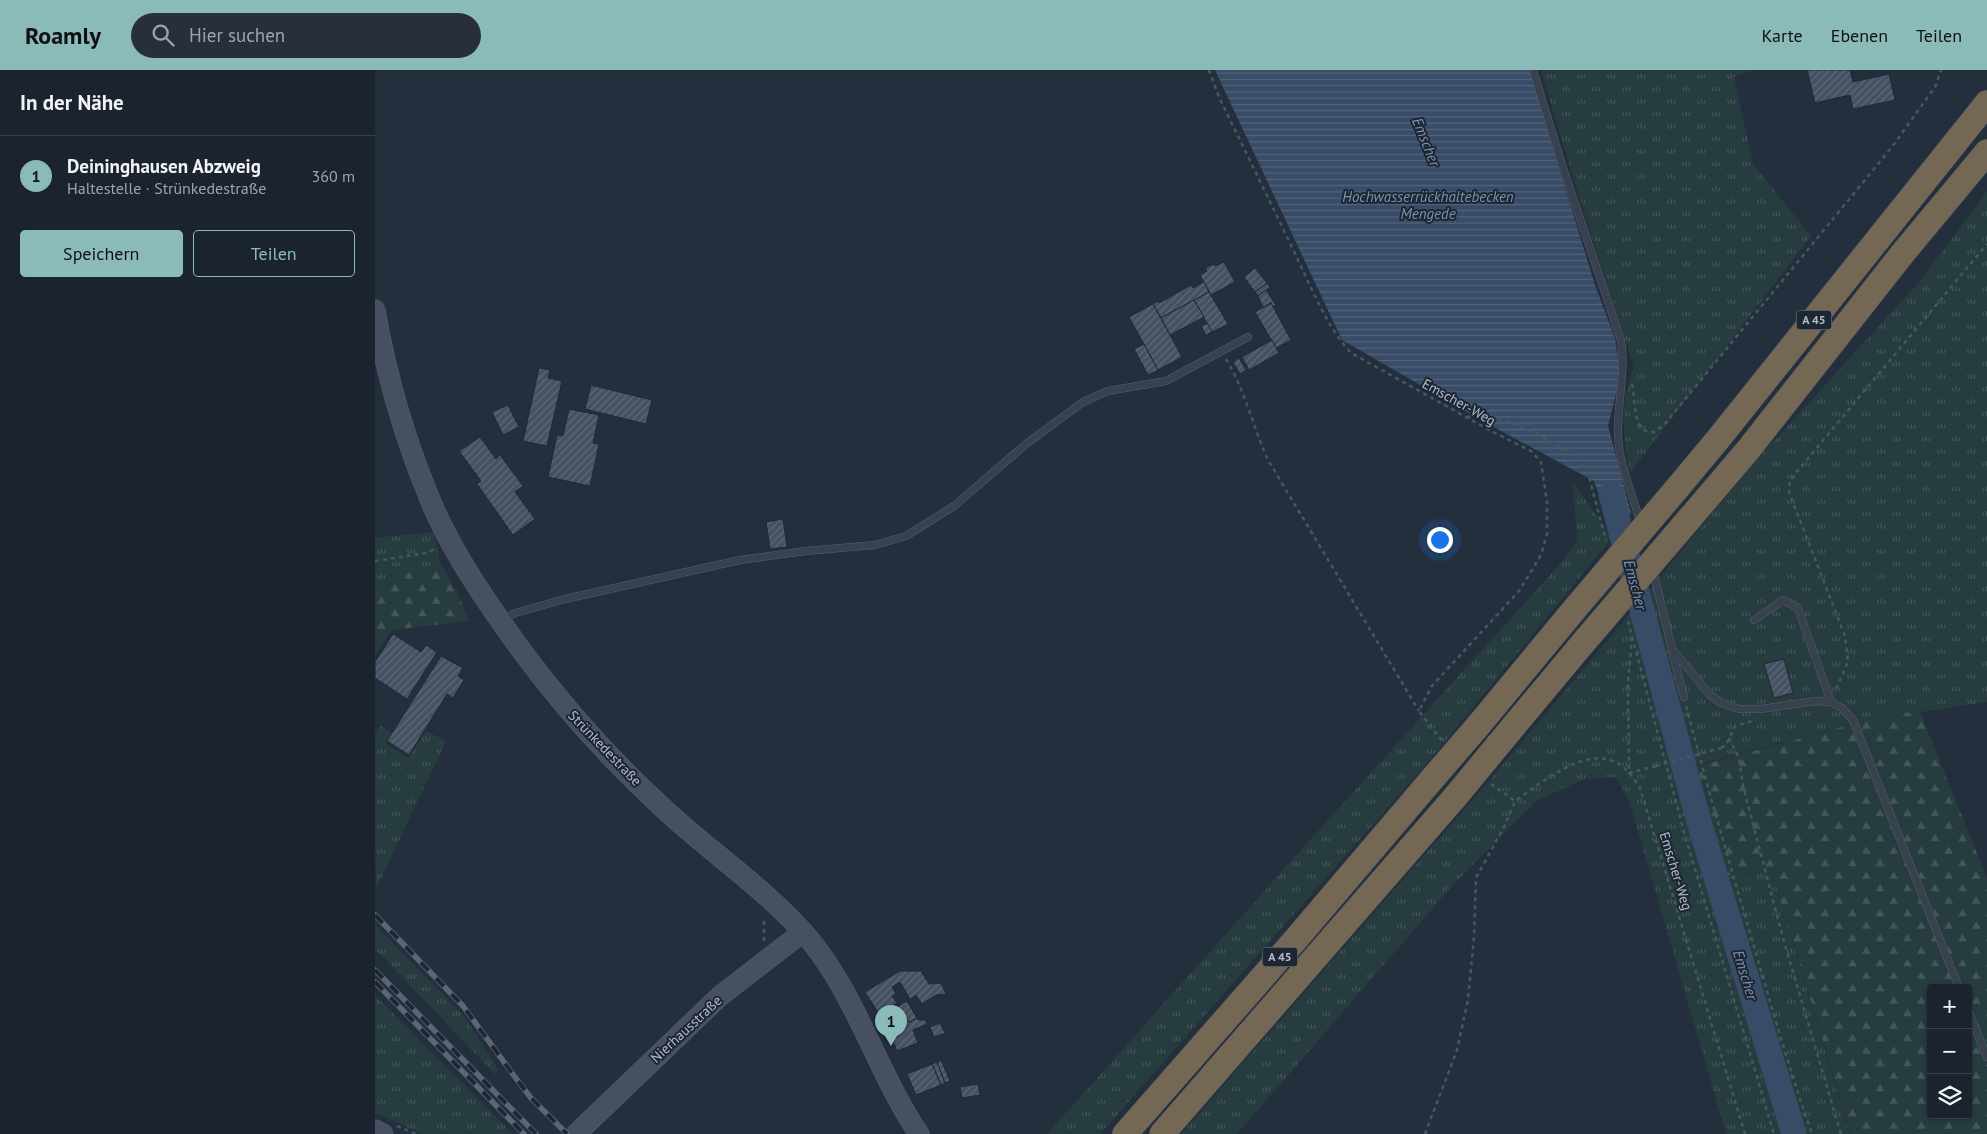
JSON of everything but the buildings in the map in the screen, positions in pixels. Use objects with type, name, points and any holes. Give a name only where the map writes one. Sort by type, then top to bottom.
[{"type":"highway","name":"A 45","points":[[1125,1134],[1296,939],[1679,486],[1987,103]]},
{"type":"highway","name":"A 45","points":[[1162,1134],[1455,796],[1748,450],[1903,253],[1987,152]]},
{"type":"main road","name":"Strünkedestraße","points":[[375,310],[395,405],[411,454],[434,510],[450,541],[501,621],[526,658],[582,726],[664,809],[763,893],[803,932],[831,968],[849,998],[893,1090],[919,1134]]},
{"type":"main road","name":"Nierhausstraße","points":[[576,1134],[720,996],[803,932]]},
{"type":"main road","points":[[375,1130],[383,1134]]},
{"type":"lane","points":[[1533,70],[1562,165],[1621,340],[1624,358],[1618,436],[1620,454],[1644,539]]},
{"type":"lane","points":[[501,621],[515,613],[565,599],[740,560],[807,551],[875,545],[906,536],[954,506],[1026,444],[1083,402],[1108,391],[1166,381],[1248,337]]},
{"type":"lane","points":[[1649,557],[1684,697]]},
{"type":"lane","points":[[1754,620],[1783,600],[1798,608],[1831,702]]},
{"type":"lane","points":[[1672,649],[1710,695],[1721,702],[1739,709],[1761,710],[1815,701],[1831,702],[1842,708],[1853,720],[1957,984]]},
{"type":"lane","points":[[1972,1020],[1987,1057]]},
{"type":"path","name":"Emscher-Weg","points":[[1209,70],[1219,97],[1315,294],[1340,340],[1351,353],[1465,417],[1531,451],[1541,462],[1547,502],[1547,534],[1541,555],[1519,591],[1431,687],[1419,711]]},
{"type":"path","points":[[1623,371],[1628,373],[1631,379],[1636,418],[1639,426],[1644,431],[1654,432],[1664,425],[1892,147],[1935,87],[1941,70]]},
{"type":"path","points":[[1831,702],[1848,662],[1845,636],[1789,492],[1790,480],[1987,244]]},
{"type":"path","points":[[1221,352],[1237,378],[1256,435],[1267,460],[1419,711],[1443,743]]},
{"type":"path","points":[[1465,417],[1484,414],[1510,422],[1537,434],[1565,450],[1580,462],[1588,473],[1609,549]]},
{"type":"path","points":[[375,561],[426,553],[450,541]]},
{"type":"path","points":[[1627,616],[1685,836],[1774,1134]]},
{"type":"path","points":[[1632,635],[1628,683],[1629,773],[1721,748],[1726,745],[1735,726],[1763,719]]},
{"type":"path","points":[[1684,697],[1716,818],[1769,1003],[1812,1134]]},
{"type":"path","points":[[1729,738],[1739,758],[1743,786],[1783,938],[1841,1134]]},
{"type":"path","name":"Emscher-Weg","points":[[1515,801],[1568,766],[1587,760],[1603,758],[1616,762],[1629,773],[1641,788],[1745,1134]]},
{"type":"path","points":[[1425,1134],[1452,1064],[1468,1000],[1474,937],[1476,878],[1505,825],[1515,801],[1489,782]]},
{"type":"green space","points":[[1541,70],[1753,70],[1734,77],[1753,164],[1811,236],[1630,473],[1625,445],[1624,406],[1634,366],[1572,174]]},
{"type":"green space","points":[[1987,192],[1987,702],[1920,712],[1894,713],[1684,768],[1715,879],[1771,869],[1850,1134],[1726,1134],[1629,800],[1616,777],[1584,779],[1536,801],[1452,886],[1237,1134],[1181,1134],[1488,782],[1639,603],[1678,745],[1642,599],[1752,465],[1919,282]]},
{"type":"green space","points":[[1573,481],[1612,538],[1429,761],[1100,1134],[1047,1134],[1560,564],[1577,540]]},
{"type":"green space","points":[[434,532],[440,563],[375,583],[375,538]]},
{"type":"green space","points":[[440,563],[459,596],[469,621],[391,630],[375,656],[375,583]]},
{"type":"green space","points":[[1920,712],[1987,878],[1987,1134],[1851,1134],[1771,869],[1719,877],[1687,769],[1893,713]]},
{"type":"green space","points":[[381,726],[391,733],[385,743],[408,758],[426,731],[446,741],[376,889],[375,735]]},
{"type":"green space","points":[[375,925],[464,1016],[498,1069],[496,1075],[375,949]]},
{"type":"green space","points":[[375,995],[513,1134],[423,1134],[375,1113]]},
{"type":"water","name":"Hochwasserrückhaltebecken Mengede","points":[[1215,70],[1529,70],[1595,285],[1615,338],[1619,365],[1617,390],[1608,426],[1631,513],[1614,534],[1594,481],[1490,425],[1342,340]]},
{"type":"waterway","name":"Emscher","points":[[1611,495],[1697,815],[1794,1134]]},
{"type":"railway","points":[[375,915],[463,1006],[531,1098],[567,1134]]},
{"type":"railway","points":[[375,970],[536,1134]]},
{"type":"railway","points":[[375,982],[524,1134]]},
{"type":"place","name":"Deininghausen Abzweig","points":[[891,1046]]}]
